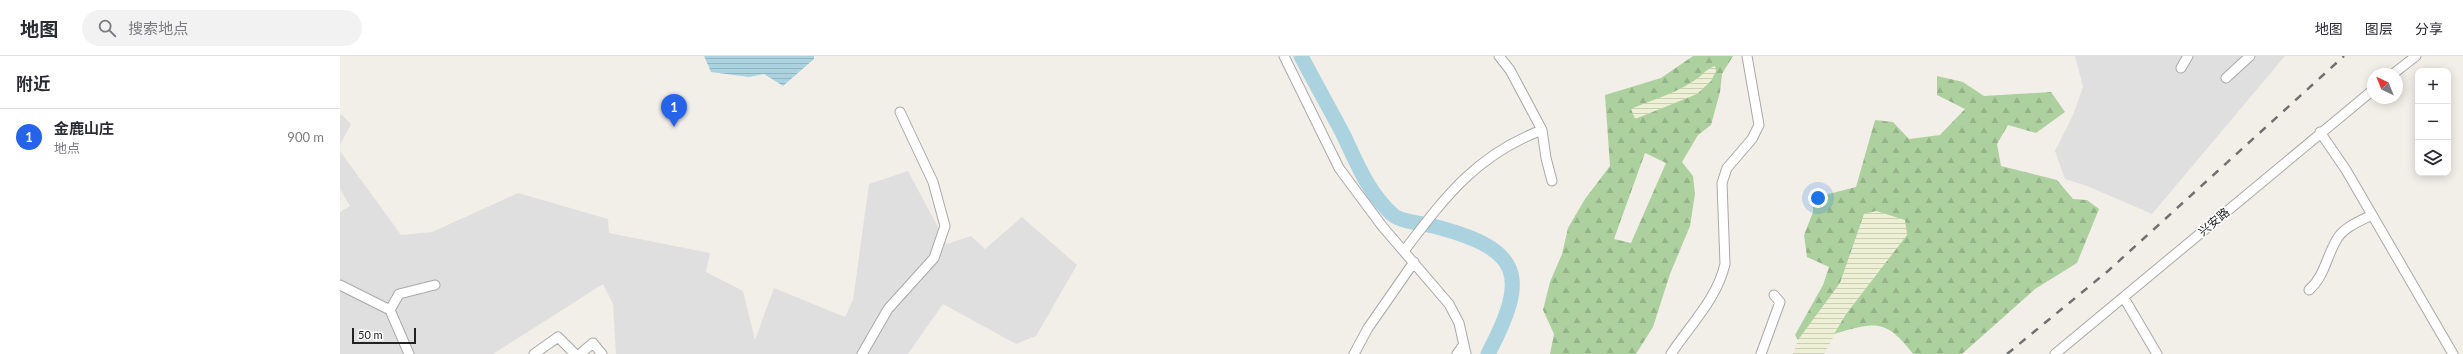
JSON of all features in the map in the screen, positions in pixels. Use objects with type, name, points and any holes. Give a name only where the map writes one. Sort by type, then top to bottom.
[{"type":"street","points":[[1284,56],[1339,168],[1382,226],[1449,304],[1459,323],[1466,354]]},
{"type":"street","points":[[1499,56],[1510,70],[1542,130],[1546,158],[1552,181]]},
{"type":"street","points":[[1671,354],[1715,292],[1722,278],[1725,264],[1722,184],[1727,168],[1752,139],[1759,125],[1747,56]]},
{"type":"street","points":[[2181,68],[2188,56]]},
{"type":"street","points":[[2226,78],[2250,56]]},
{"type":"street","points":[[2401,68],[2416,56]]},
{"type":"street","name":"兴安路","points":[[2055,354],[2124,298],[2320,132],[2367,95]]},
{"type":"street","points":[[862,354],[888,309],[934,258],[945,226],[933,182],[900,112]]},
{"type":"street","points":[[1404,251],[1428,220],[1468,174],[1518,139],[1542,130]]},
{"type":"street","points":[[2320,132],[2346,170],[2453,354]]},
{"type":"street","points":[[2309,290],[2318,283],[2337,238],[2346,230],[2372,215]]},
{"type":"street","points":[[1354,354],[1368,328],[1414,262]]},
{"type":"street","points":[[340,285],[390,310],[409,354]]},
{"type":"street","points":[[390,310],[400,294],[435,285]]},
{"type":"street","points":[[1761,354],[1780,302],[1774,295]]},
{"type":"street","points":[[2124,298],[2157,354]]},
{"type":"street","points":[[534,354],[558,337],[575,354]]},
{"type":"street","points":[[580,354],[593,343],[602,354]]},
{"type":"street","points":[[1457,354],[1464,344]]},
{"type":"shaded area","points":[[2075,56],[2285,56],[2152,214],[2087,186],[2065,179],[2055,151],[2073,115],[2083,87]]},
{"type":"shaded area","points":[[341,114],[351,124],[340,145],[340,115]]},
{"type":"shaded area","points":[[340,151],[401,235],[432,232],[518,193],[608,219],[609,233],[710,253],[706,272],[743,291],[755,340],[774,288],[845,317],[853,300],[869,184],[908,171],[947,244],[971,236],[985,249],[1022,217],[1077,265],[1036,336],[1016,344],[943,304],[908,354],[616,354],[613,304],[603,284],[493,354],[340,354],[340,212],[350,206],[340,189]]},
{"type":"green space","points":[[1693,56],[1733,56],[1722,74],[1720,92],[1711,125],[1698,135],[1682,162],[1693,176],[1695,194],[1690,226],[1670,274],[1653,327],[1636,354],[1550,354],[1554,334],[1543,310],[1550,282],[1562,254],[1568,228],[1585,199],[1610,166],[1605,95],[1661,78]],"holes":[[[1715,66],[1716,71],[1711,81],[1697,94],[1635,119],[1631,109],[1678,90]],[[1645,153],[1666,163],[1631,243],[1614,239]]]},
{"type":"green space","points":[[1715,65],[1716,71],[1711,81],[1697,94],[1635,119],[1631,109],[1693,82],[1707,69]]},
{"type":"green space","points":[[1937,76],[1963,82],[1984,96],[2051,92],[2065,112],[2036,133],[2008,125],[1997,144],[2001,166],[2057,180],[2073,199],[2087,200],[2099,209],[2077,263],[2035,289],[1962,354],[1913,354],[1895,334],[1878,326],[1859,327],[1834,334],[1846,314],[1907,235],[1905,220],[1876,211],[1864,214],[1840,283],[1798,340],[1795,335],[1823,285],[1829,267],[1807,257],[1804,235],[1813,212],[1813,198],[1856,187],[1875,120],[1893,122],[1909,139],[1940,135],[1965,109],[1937,95]]},
{"type":"green space","points":[[1876,211],[1905,220],[1907,235],[1846,314],[1824,354],[1793,354],[1798,340],[1840,283],[1863,214]]},
{"type":"water","points":[[704,56],[814,56],[814,59],[783,86],[764,74],[749,77],[711,72]]},
{"type":"waterway","points":[[1301,56],[1344,136],[1364,178],[1377,198],[1385,207],[1393,215],[1401,219],[1433,226],[1463,235],[1485,245],[1501,256],[1510,269],[1512,285],[1509,304],[1501,327],[1488,354]]},
{"type":"railway","points":[[2007,354],[2108,271],[2344,56]]},
{"type":"place","name":"金鹿山庄","points":[[674,127]]}]
